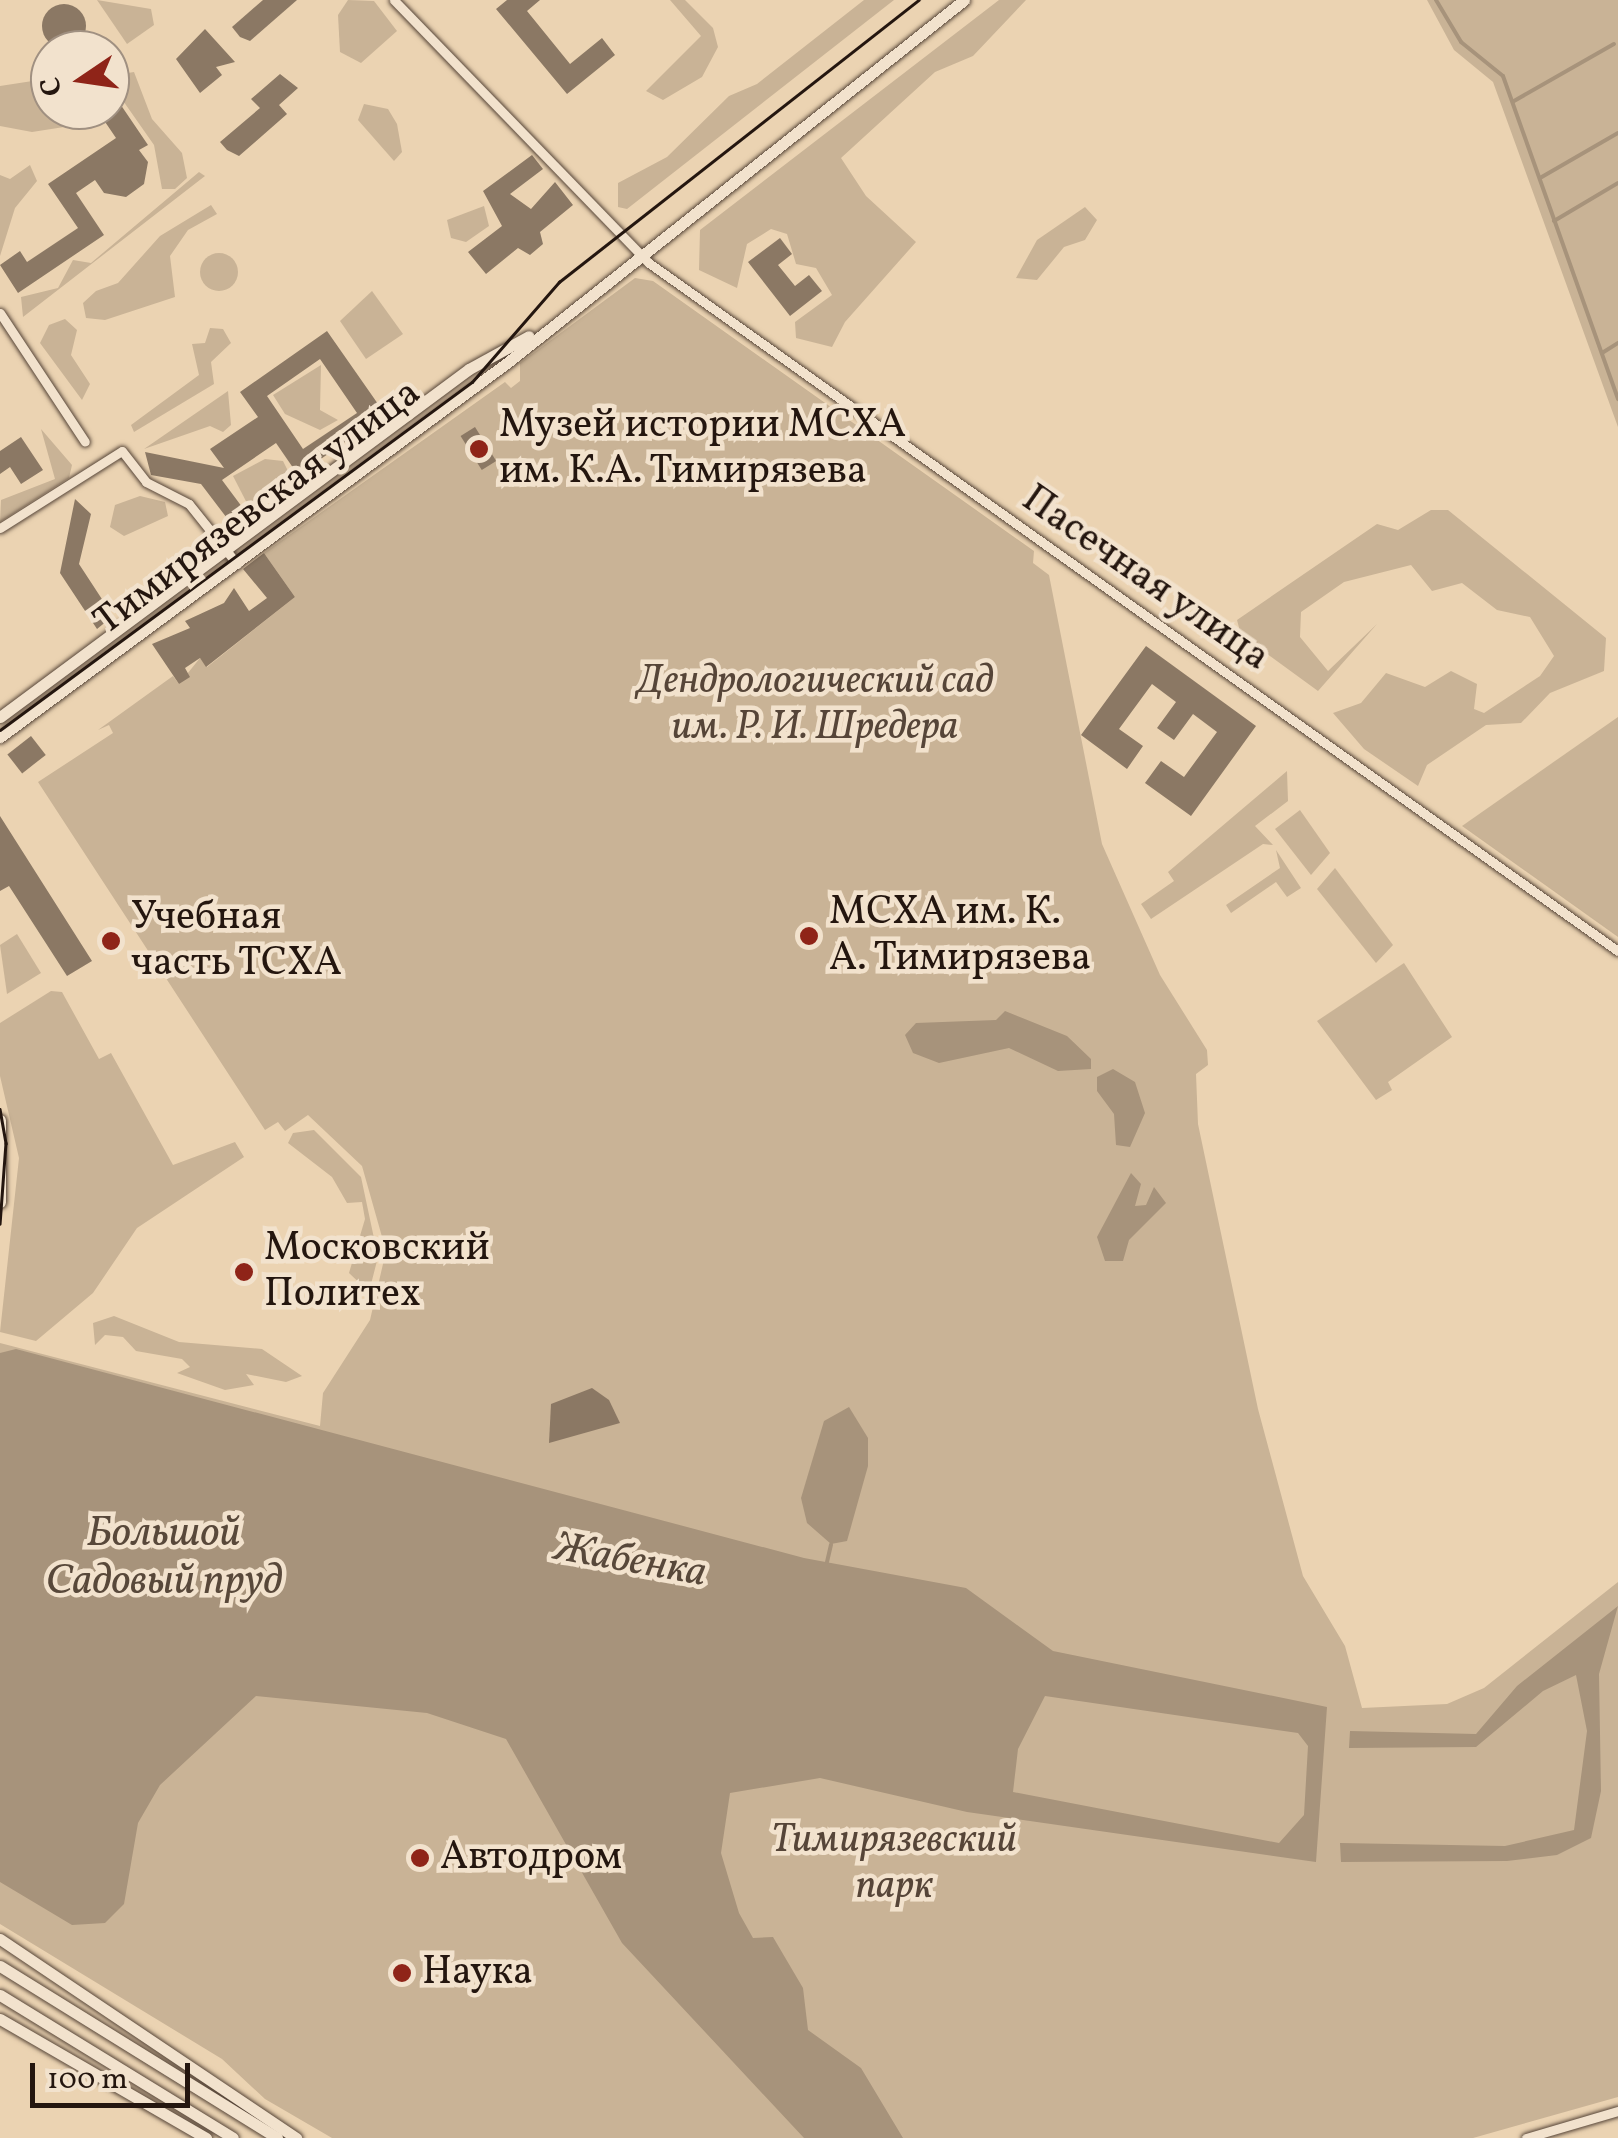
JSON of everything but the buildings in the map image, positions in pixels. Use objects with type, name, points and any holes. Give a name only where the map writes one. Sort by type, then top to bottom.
[{"type":"main road","name":"Тимирязевская улица","points":[[0,737],[237,564],[550,325],[964,0]]},
{"type":"main road","name":"Тимирязевская улица","points":[[0,716],[469,370],[550,325]]},
{"type":"main road","points":[[0,1120],[0,1202]]},
{"type":"main road","points":[[0,1939],[296,2138]]},
{"type":"main road","points":[[0,1966],[277,2138]]},
{"type":"main road","points":[[0,1994],[233,2138]]},
{"type":"main road","points":[[0,2019],[206,2138]]},
{"type":"street","name":"Пасечная улица","points":[[394,0],[638,254],[1618,952]]},
{"type":"street","points":[[0,313],[85,442]]},
{"type":"street","points":[[0,528],[122,451],[146,482],[189,504],[237,564]]},
{"type":"street","points":[[1526,2138],[1618,2110]]},
{"type":"green space","points":[[97,0],[151,9],[154,25],[130,42],[130,30],[117,30]]},
{"type":"green space","points":[[348,0],[374,1],[397,31],[361,63],[340,52],[338,15]]},
{"type":"green space","points":[[670,0],[685,0],[713,28],[718,47],[702,77],[663,100],[646,91],[701,36]]},
{"type":"green space","points":[[864,0],[894,0],[627,209],[618,207],[618,183],[667,157],[729,96],[757,84]]},
{"type":"green space","points":[[999,0],[1026,0],[973,56],[935,72],[841,158],[866,196],[916,242],[845,322],[832,347],[796,338],[795,322],[832,295],[816,268],[796,264],[787,234],[771,229],[747,244],[737,288],[699,270],[700,230]]},
{"type":"green space","points":[[1427,0],[1618,0],[1618,427],[1493,82],[1454,50]]},
{"type":"green space","points":[[134,72],[152,119],[182,153],[187,178],[175,189],[162,189],[154,145],[130,111],[130,73]]},
{"type":"green space","points":[[30,81],[30,130],[45,130],[32,132],[0,126],[0,86]]},
{"type":"green space","points":[[364,104],[388,109],[397,124],[402,152],[394,161],[358,120]]},
{"type":"green space","points":[[30,165],[37,181],[15,208],[0,256],[0,175],[10,179]]},
{"type":"green space","points":[[199,172],[205,176],[23,317],[21,297],[58,288],[73,260],[91,263]]},
{"type":"green space","points":[[211,205],[217,214],[188,230],[170,256],[175,297],[105,320],[86,318],[83,303],[96,291],[118,283],[160,236]]},
{"type":"green space","points":[[484,206],[489,226],[466,242],[451,238],[447,220]]},
{"type":"green space","points":[[1085,207],[1097,220],[1085,240],[1064,247],[1037,280],[1016,278],[1037,240]]},
{"type":"green space","points":[[219,253],[232,259],[238,272],[232,285],[219,291],[206,285],[200,272],[206,259]]},
{"type":"green space","name":"МСХА им. К. А. Тимирязева","points":[[635,278],[653,281],[1034,551],[1033,563],[1049,575],[1102,844],[1160,975],[1207,1050],[1208,1065],[1196,1074],[1198,1124],[1258,1409],[1303,1576],[1345,1646],[1362,1708],[1447,1704],[1484,1688],[1618,1582],[1618,2097],[1473,2138],[332,2138],[265,2099],[222,2059],[0,1924],[0,1343],[320,1426],[323,1393],[370,1320],[386,1251],[362,1166],[308,1115],[285,1131],[278,1122],[265,1130],[38,782],[113,733],[109,725],[98,730],[173,676],[179,684],[200,658],[207,667],[295,597],[264,553],[505,382],[511,388],[520,381],[520,363]]},
{"type":"green space","points":[[372,291],[403,334],[366,359],[340,321]]},
{"type":"green space","points":[[65,319],[77,330],[71,355],[90,384],[82,400],[40,343],[49,325]]},
{"type":"green space","points":[[210,328],[223,329],[231,343],[211,362],[214,384],[134,432],[131,425],[199,375],[192,344],[205,343]]},
{"type":"green space","points":[[321,365],[320,410],[338,420],[320,430],[285,414],[273,395]]},
{"type":"green space","points":[[228,391],[231,425],[223,432],[210,426],[144,449]]},
{"type":"green space","points":[[41,429],[72,465],[69,478],[0,522],[1,500],[55,479]]},
{"type":"green space","points":[[265,459],[283,461],[290,475],[251,511],[233,476]]},
{"type":"green space","points":[[140,496],[165,502],[168,516],[124,536],[110,527],[115,505]]},
{"type":"green space","points":[[1431,510],[1448,510],[1606,638],[1604,671],[1550,693],[1521,723],[1486,725],[1427,765],[1418,786],[1364,749],[1333,713],[1361,703],[1386,673],[1425,687],[1451,671],[1477,684],[1474,709],[1484,713],[1540,676],[1554,656],[1530,617],[1497,610],[1462,583],[1432,591],[1411,565],[1344,582],[1301,612],[1300,637],[1328,671],[1377,624],[1318,691],[1241,635],[1237,620],[1377,524],[1398,530]]},
{"type":"green space","points":[[1618,717],[1618,937],[1462,826]]},
{"type":"green space","points":[[1287,771],[1288,801],[1255,826],[1273,845],[1263,844],[1151,919],[1141,904],[1174,881],[1168,872]]},
{"type":"green space","points":[[1300,810],[1330,853],[1311,875],[1275,829]]},
{"type":"green space","points":[[1276,850],[1301,888],[1287,897],[1276,882],[1231,913],[1226,905],[1280,868]]},
{"type":"green space","points":[[1335,868],[1393,945],[1376,963],[1317,889]]},
{"type":"green space","points":[[17,934],[41,973],[7,994],[0,945]]},
{"type":"green space","points":[[1404,963],[1452,1037],[1388,1082],[1392,1090],[1376,1100],[1317,1021]]},
{"type":"green space","points":[[51,991],[62,992],[99,1059],[111,1053],[173,1165],[235,1142],[244,1157],[137,1228],[93,1293],[36,1341],[0,1332],[19,1158],[0,1076],[0,1023]]},
{"type":"green space","points":[[314,1130],[361,1177],[378,1257],[369,1292],[349,1273],[365,1219],[362,1202],[347,1203],[332,1177],[288,1143],[293,1133]]},
{"type":"green space","points":[[114,1316],[179,1342],[262,1349],[302,1376],[286,1382],[246,1374],[254,1385],[225,1390],[177,1373],[190,1367],[182,1359],[136,1351],[123,1337],[105,1335],[95,1345],[93,1323]]},
{"type":"water","points":[[1005,1011],[1067,1036],[1091,1059],[1091,1069],[1058,1071],[1009,1048],[939,1063],[913,1053],[905,1035],[916,1023],[996,1020]]},
{"type":"water","points":[[1113,1069],[1135,1082],[1145,1113],[1130,1147],[1116,1145],[1114,1114],[1097,1091],[1097,1077]]},
{"type":"water","points":[[1131,1173],[1141,1184],[1135,1206],[1146,1205],[1154,1187],[1166,1203],[1129,1240],[1123,1261],[1105,1261],[1097,1237]]},
{"type":"water","name":"Большой Садовый пруд","points":[[16,1349],[804,1558],[966,1588],[1053,1651],[1327,1707],[1316,1862],[967,1812],[820,1778],[730,1793],[721,1853],[739,1913],[753,1938],[773,1937],[803,1988],[808,2030],[861,2068],[903,2138],[804,2138],[622,1943],[506,1739],[427,1713],[256,1696],[160,1785],[138,1823],[124,1904],[105,1923],[72,1925],[0,1882],[0,1353]],"holes":[[[1045,1696],[1298,1733],[1308,1746],[1304,1815],[1279,1843],[1013,1792],[1018,1749]]]},
{"type":"water","points":[[849,1407],[868,1438],[868,1466],[847,1541],[831,1544],[807,1523],[801,1498],[824,1421]]},
{"type":"water","points":[[1618,1606],[1599,1674],[1601,1791],[1591,1838],[1557,1855],[1507,1861],[1341,1862],[1340,1843],[1505,1846],[1574,1830],[1587,1731],[1576,1675],[1543,1691],[1476,1747],[1349,1748],[1350,1731],[1476,1734],[1517,1686]]},
{"type":"waterway","name":"Жабенка","points":[[1436,0],[1461,42],[1503,76],[1618,399]]},
{"type":"waterway","points":[[1514,101],[1614,44]]},
{"type":"waterway","points":[[1540,178],[1618,133]]},
{"type":"waterway","points":[[1554,221],[1618,183]]},
{"type":"waterway","points":[[1602,353],[1618,343]]},
{"type":"waterway","points":[[827,1562],[831,1544]]},
{"type":"tram line","points":[[0,730],[472,382],[559,282],[919,0]]},
{"type":"tram line","points":[[0,1109],[6,1143],[0,1224]]},
{"type":"place","name":"Музей истории МСХА им. К.А. Тимирязева","points":[[479,449]]},
{"type":"place","name":"МСХА им. К. А. Тимирязева","points":[[809,936]]},
{"type":"place","name":"Учебная часть ТСХА","points":[[111,941]]},
{"type":"place","name":"Московский Политех","points":[[244,1272]]},
{"type":"place","name":"Автодром","points":[[420,1858]]},
{"type":"place","name":"Наука","points":[[402,1973]]},
{"type":"park label","name":"Дендрологический сад им. Р. И. Шредера","points":[[815,705]]},
{"type":"park label","name":"Тимирязевский парк","points":[[894,1864]]}]
